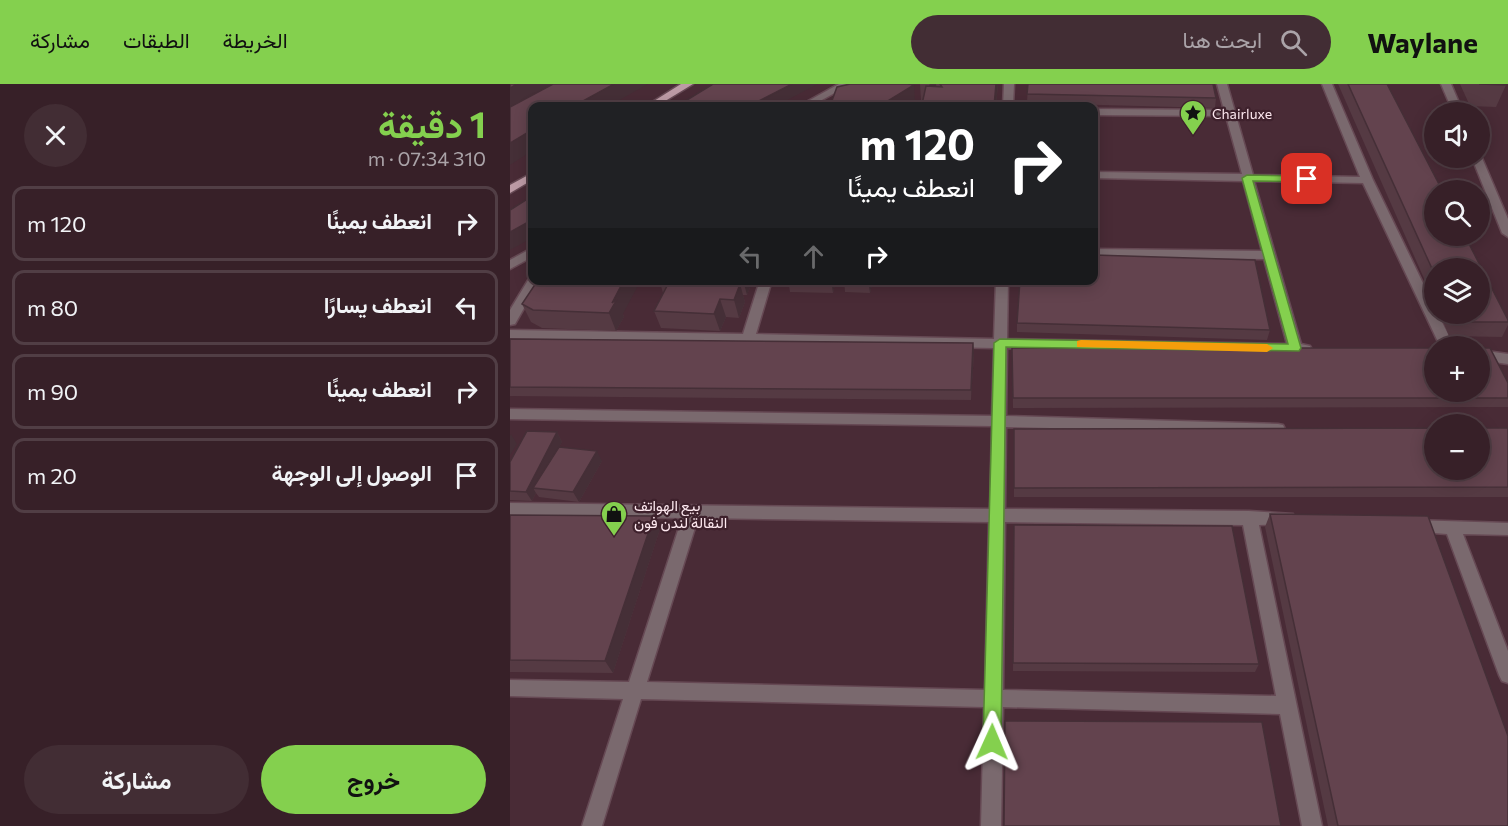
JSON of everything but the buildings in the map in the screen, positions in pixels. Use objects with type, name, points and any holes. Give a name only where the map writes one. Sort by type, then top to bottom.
[{"type":"main road","points":[[658,102],[688,84]]},
{"type":"main road","points":[[510,190],[528,179]]},
{"type":"street","points":[[812,102],[846,84]]},
{"type":"street","points":[[1008,102],[1009,84]]},
{"type":"street","points":[[1222,84],[1295,348]]},
{"type":"street","points":[[1327,84],[1367,180],[1442,336]]},
{"type":"street","points":[[1446,84],[1454,102]]},
{"type":"street","points":[[829,102],[833,91]]},
{"type":"street","points":[[1098,112],[1230,113]]},
{"type":"street","points":[[1481,168],[1508,233]]},
{"type":"street","points":[[1098,175],[1367,180]]},
{"type":"street","points":[[1098,253],[1269,255]]},
{"type":"street","points":[[510,265],[528,254]]},
{"type":"street","points":[[510,321],[531,285]]},
{"type":"street","points":[[748,338],[764,285]]},
{"type":"street","points":[[991,826],[1002,285]]},
{"type":"street","points":[[510,334],[1318,349]]},
{"type":"street","points":[[1490,357],[1508,359]]},
{"type":"street","points":[[510,414],[999,421],[1293,429]]},
{"type":"street","points":[[510,509],[1249,517],[1306,520]]},
{"type":"street","points":[[592,826],[692,511]]},
{"type":"street","points":[[1249,517],[1311,826]]},
{"type":"street","points":[[1396,525],[1508,529]]},
{"type":"street","points":[[1453,528],[1508,675]]},
{"type":"street","points":[[510,688],[1286,705]]},
{"type":"slow traffic","points":[[1081,344],[1267,348]]},
{"type":"place","name":"Chairluxe","points":[[1193,136]]},
{"type":"place","name":"بيع الهواتف النقالة لندن فون","points":[[614,537]]},
{"type":"route","points":[[992,742],[1000,343],[1295,348],[1247,178],[1307,179]]}]
